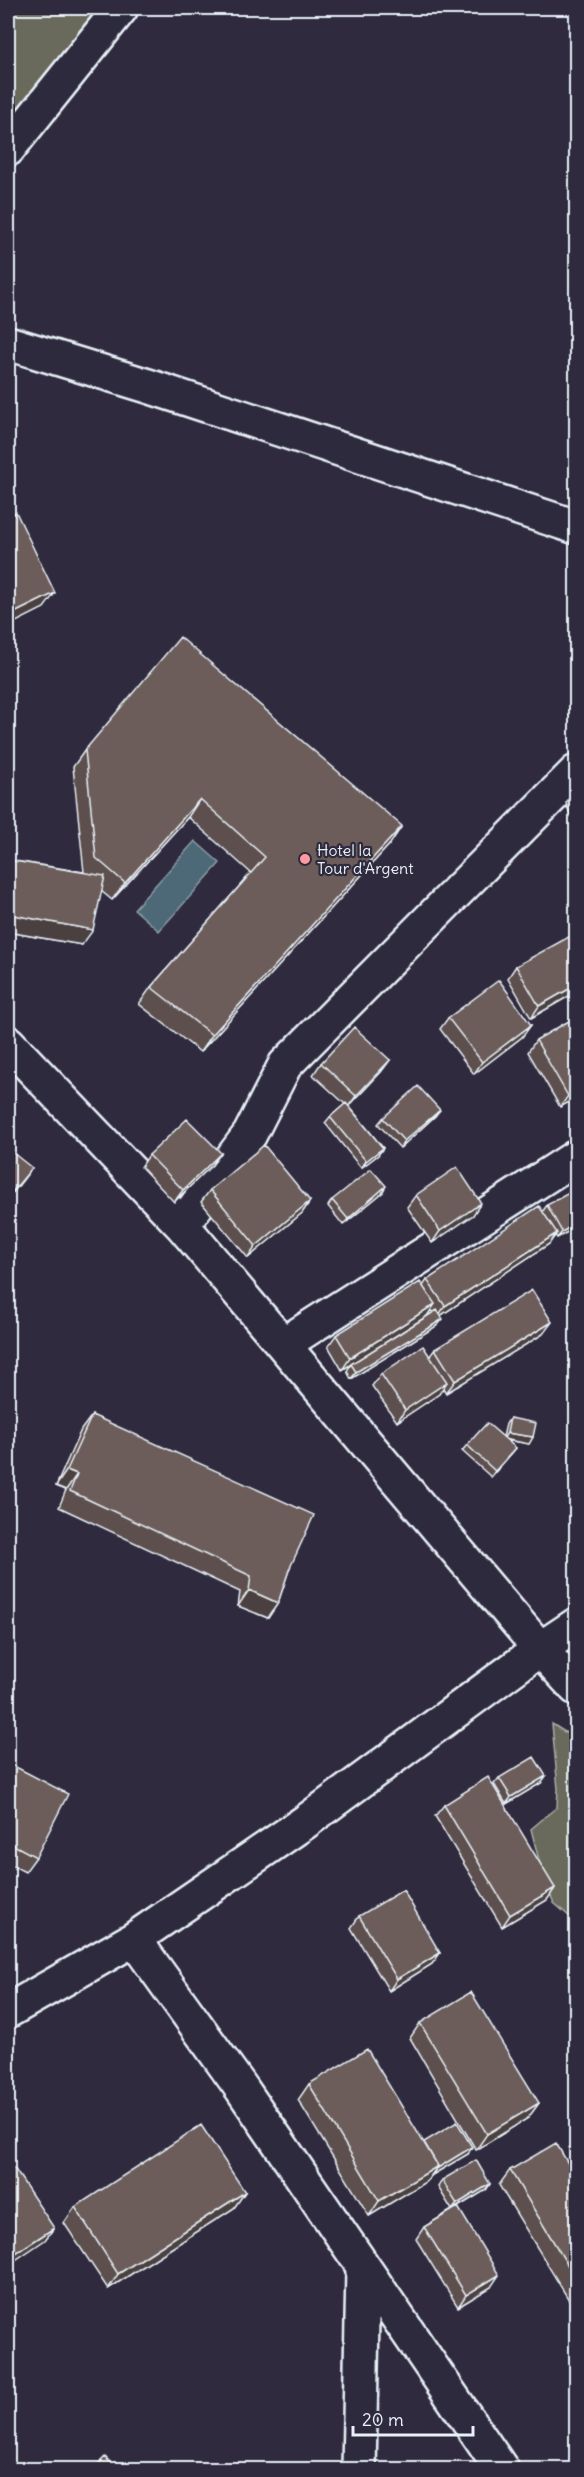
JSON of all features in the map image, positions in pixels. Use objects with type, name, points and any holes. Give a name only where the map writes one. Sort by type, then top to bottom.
[{"type":"street","points":[[8,149],[121,8]]},
{"type":"street","points":[[8,343],[159,389],[576,527]]},
{"type":"street","points":[[182,1225],[250,1134],[285,1065],[576,772]]},
{"type":"street","points":[[8,1043],[182,1225],[540,1649],[576,1688]]},
{"type":"street","points":[[284,1344],[576,1157]]},
{"type":"street","points":[[8,2011],[134,1939],[305,1822],[576,1625]]},
{"type":"street","points":[[134,1939],[242,2089],[502,2469]]},
{"type":"street","points":[[359,2469],[363,2269]]},
{"type":"green space","points":[[8,8],[107,8],[8,130]]},
{"type":"green space","points":[[552,1724],[576,1739],[576,1922],[554,1903],[544,1880],[531,1829],[557,1807],[558,1789]]},
{"type":"water","points":[[195,841],[220,863],[159,931],[134,909]]},
{"type":"building","points":[[16,512],[55,593],[8,616],[8,516]]},
{"type":"building","name":"Hotel la Tour d'Argent","points":[[180,637],[402,826],[212,1035],[151,987],[265,857],[200,799],[125,883],[96,858],[85,750]]},
{"type":"building","points":[[8,860],[105,876],[93,930],[8,914]]},
{"type":"building","points":[[576,933],[576,985],[539,1006],[516,966]]},
{"type":"building","points":[[499,980],[531,1025],[482,1062],[448,1018]]},
{"type":"building","points":[[576,1017],[576,1091],[568,1096],[536,1040]]},
{"type":"building","points":[[354,1027],[390,1060],[356,1096],[321,1063]]},
{"type":"building","points":[[418,1086],[440,1110],[404,1141],[383,1118]]},
{"type":"building","points":[[346,1103],[383,1148],[366,1161],[330,1117]]},
{"type":"building","points":[[187,1119],[221,1153],[183,1190],[149,1155]]},
{"type":"building","points":[[264,1145],[310,1201],[256,1246],[210,1190]]},
{"type":"building","points":[[8,1149],[32,1168],[8,1197]]},
{"type":"building","points":[[457,1167],[481,1203],[440,1231],[416,1195]]},
{"type":"building","points":[[371,1169],[386,1186],[348,1219],[332,1200]]},
{"type":"building","points":[[576,1189],[576,1223],[562,1232],[547,1205]]},
{"type":"building","points":[[539,1206],[557,1233],[445,1306],[427,1280]]},
{"type":"building","points":[[420,1282],[435,1304],[350,1358],[336,1335]]},
{"type":"building","points":[[532,1290],[552,1322],[455,1381],[435,1349]]},
{"type":"building","points":[[437,1310],[443,1319],[356,1372],[351,1364]]},
{"type":"building","points":[[423,1346],[447,1382],[405,1410],[381,1374]]},
{"type":"building","points":[[92,1415],[314,1515],[289,1570],[278,1603],[249,1590],[251,1576],[70,1491],[77,1474],[67,1470]]},
{"type":"building","points":[[510,1418],[536,1423],[533,1437],[507,1433]]},
{"type":"building","points":[[487,1423],[516,1448],[495,1471],[467,1445]]},
{"type":"building","points":[[534,1757],[546,1776],[511,1797],[499,1778]]},
{"type":"building","points":[[8,1763],[68,1794],[36,1857],[8,1842]]},
{"type":"building","points":[[488,1777],[555,1888],[510,1915],[444,1805]]},
{"type":"building","points":[[403,1890],[440,1953],[397,1979],[359,1916]]},
{"type":"building","points":[[471,1992],[539,2103],[487,2134],[420,2023]]},
{"type":"building","points":[[367,2049],[438,2166],[379,2201],[309,2084]]},
{"type":"building","points":[[457,2122],[472,2147],[436,2169],[438,2166],[424,2142]]},
{"type":"building","points":[[201,2125],[245,2192],[118,2274],[75,2207]]},
{"type":"building","points":[[556,2143],[576,2177],[576,2279],[510,2170]]},
{"type":"building","points":[[476,2160],[490,2184],[457,2204],[442,2180]]},
{"type":"building","points":[[14,2168],[54,2228],[8,2258],[8,2172]]},
{"type":"building","points":[[458,2207],[499,2275],[466,2295],[424,2227]]},
{"type":"building","points":[[105,2457],[117,2469],[93,2469]]},
{"type":"place","name":"Hotel la Tour d'Argent","points":[[305,859]]}]
